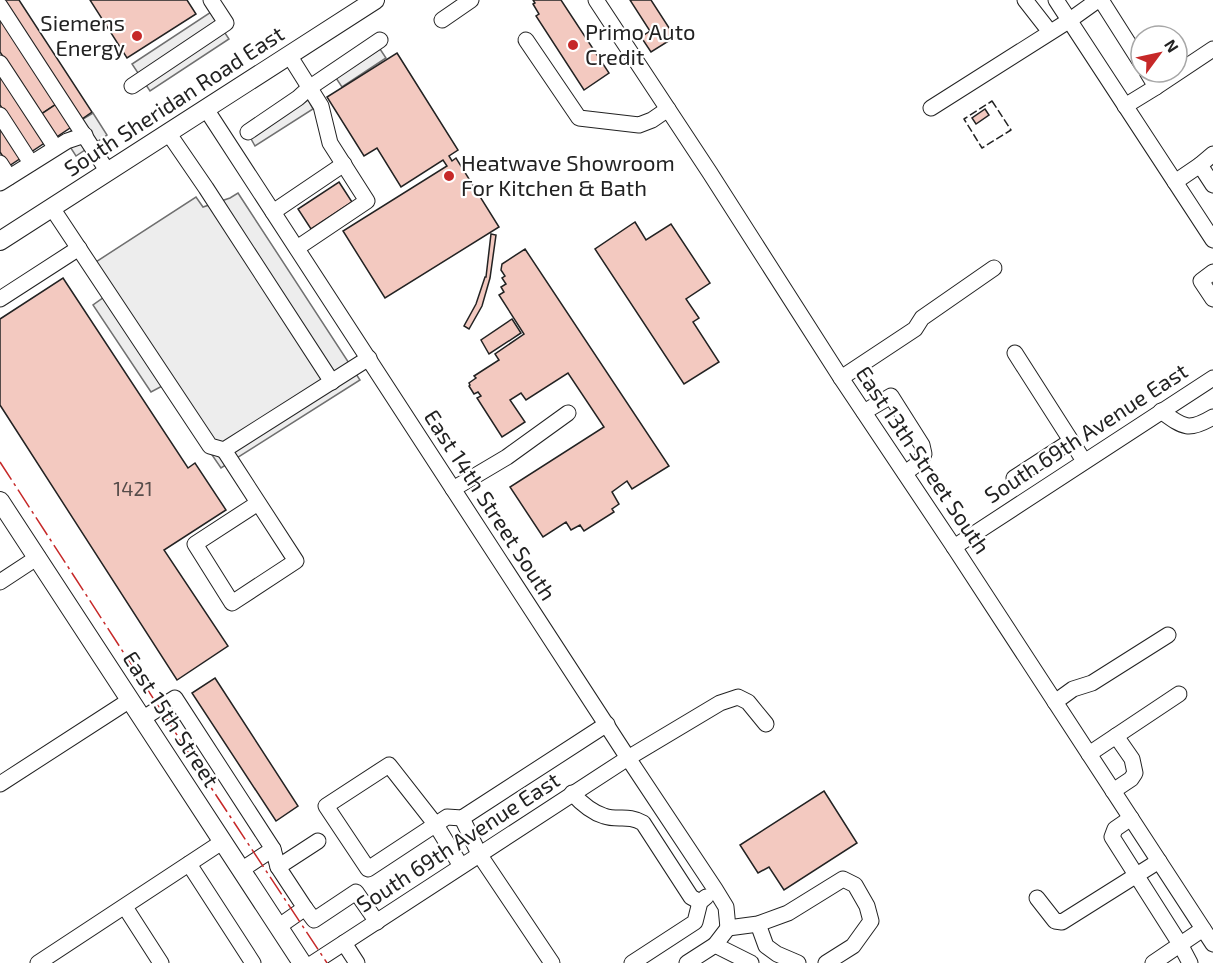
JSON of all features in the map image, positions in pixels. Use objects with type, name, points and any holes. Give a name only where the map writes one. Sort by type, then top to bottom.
[{"type":"main road","name":"South Sheridan Road East","points":[[0,241],[375,0]]},
{"type":"main road","name":"East 15th Street","points":[[0,501],[303,963]]},
{"type":"street","points":[[132,86],[226,23],[211,0]]},
{"type":"street","points":[[442,20],[471,0]]},
{"type":"street","name":"East 13th Street South","points":[[596,0],[841,378],[1210,937]]},
{"type":"street","points":[[1025,0],[1050,32]]},
{"type":"street","points":[[1056,0],[1213,240]]},
{"type":"street","points":[[931,108],[1099,0],[1129,45]]},
{"type":"street","points":[[0,6],[108,172]]},
{"type":"street","points":[[526,39],[579,118],[639,126],[668,109]]},
{"type":"street","points":[[248,132],[380,40]]},
{"type":"street","points":[[1125,106],[1213,49]]},
{"type":"street","points":[[289,55],[321,106],[330,143],[367,201],[297,248]]},
{"type":"street","points":[[0,63],[55,147]]},
{"type":"street","name":"East 14th Street South","points":[[206,109],[715,889],[726,907],[728,928]]},
{"type":"street","points":[[0,115],[31,162]]},
{"type":"street","points":[[168,134],[206,188],[332,382]]},
{"type":"street","points":[[0,163],[5,180],[55,147],[85,135]]},
{"type":"street","points":[[1175,182],[1213,154]]},
{"type":"street","points":[[273,212],[344,164]]},
{"type":"street","points":[[1200,165],[1213,185]]},
{"type":"street","points":[[52,208],[210,446],[224,450],[296,561],[232,603],[195,544],[258,503]]},
{"type":"street","points":[[0,299],[79,248]]},
{"type":"street","points":[[841,378],[915,329],[922,318],[994,268]]},
{"type":"street","points":[[1213,272],[1201,281],[1213,299]]},
{"type":"street","points":[[1015,353],[1084,461]]},
{"type":"street","points":[[224,450],[369,358]]},
{"type":"street","name":"South 69th Avenue East","points":[[954,547],[1213,378]]},
{"type":"street","points":[[864,412],[891,396],[922,445],[924,454],[920,462],[905,473]]},
{"type":"street","points":[[1161,411],[1178,423],[1193,427],[1213,417]]},
{"type":"street","points":[[453,489],[507,457],[568,413]]},
{"type":"street","points":[[1014,478],[1071,441]]},
{"type":"street","points":[[0,582],[38,557]]},
{"type":"street","points":[[1055,702],[1073,689],[1092,683],[1168,635]]},
{"type":"street","points":[[1089,754],[1179,694]]},
{"type":"street","name":"South 69th Avenue East","points":[[314,963],[572,793],[720,703],[738,697],[748,702],[766,724]]},
{"type":"street","points":[[142,719],[175,698],[273,849],[278,867],[314,920],[356,892],[377,922]]},
{"type":"street","points":[[0,784],[130,700]]},
{"type":"street","points":[[461,866],[436,825],[389,765],[326,806],[368,869],[436,825],[447,817],[462,818],[607,724]]},
{"type":"street","points":[[1113,791],[1131,780],[1135,773],[1132,759],[1116,736]]},
{"type":"street","points":[[572,793],[585,806],[605,817],[635,819],[643,823],[691,897],[700,903]]},
{"type":"street","points":[[643,823],[660,805]]},
{"type":"street","points":[[462,818],[479,854],[552,963]]},
{"type":"street","points":[[1131,818],[1115,829],[1112,837],[1190,963]]},
{"type":"street","points":[[278,867],[318,841]]},
{"type":"street","points":[[38,963],[222,842]]},
{"type":"street","points":[[241,870],[273,849]]},
{"type":"street","points":[[1037,898],[1055,921],[1062,922],[1159,861]]},
{"type":"street","points":[[189,864],[253,963]]},
{"type":"street","points":[[691,962],[715,945],[728,928],[758,924],[788,913],[843,879],[855,885],[867,906],[871,921],[853,945],[826,963]]},
{"type":"street","points":[[1149,896],[1172,881]]},
{"type":"street","points":[[632,963],[695,922],[700,903],[715,889]]},
{"type":"street","points":[[125,907],[161,963]]},
{"type":"street","points":[[278,927],[305,908]]},
{"type":"street","points":[[758,924],[766,946],[777,954],[798,963]]},
{"type":"street","points":[[1154,963],[1180,944],[1210,937]]},
{"type":"street","points":[[344,943],[357,963]]},
{"type":"street","points":[[715,945],[751,963]]},
{"type":"shaded area","points":[[211,12],[229,39],[150,91],[132,64]]},
{"type":"shaded area","points":[[380,49],[386,58],[342,87],[336,78]]},
{"type":"shaded area","points":[[308,100],[313,109],[255,146],[250,137]]},
{"type":"shaded area","points":[[93,113],[107,135],[76,156],[63,136]]},
{"type":"shaded area","points":[[238,193],[360,380],[221,468],[164,385],[151,392],[93,305],[104,297],[85,269],[196,197],[203,207]]},
{"type":"building","points":[[4,0],[19,0],[92,112],[82,119]]},
{"type":"building","name":"Siemens Energy","points":[[90,0],[187,0],[196,14],[127,58]]},
{"type":"building","name":"Primo Auto Credit","points":[[533,0],[561,0],[609,73],[584,90],[536,16],[539,14]]},
{"type":"building","points":[[630,0],[651,0],[675,37],[651,52],[641,37],[650,31]]},
{"type":"building","points":[[0,19],[56,104],[41,114],[0,52]]},
{"type":"building","name":"Heatwave Showroom For Kitchen & Bath","points":[[397,53],[458,150],[449,156],[452,161],[456,158],[499,227],[385,298],[343,231],[447,166],[443,160],[401,187],[377,148],[364,156],[327,97]]},
{"type":"building","points":[[0,73],[46,142],[31,152],[0,105]]},
{"type":"building","points":[[58,103],[73,126],[55,138],[40,115]]},
{"type":"building","points":[[985,109],[989,115],[976,124],[972,118]]},
{"type":"building","points":[[0,126],[21,158],[9,166],[0,152]]},
{"type":"building","points":[[339,182],[352,202],[311,229],[298,209]]},
{"type":"building","points":[[635,222],[646,240],[671,224],[710,283],[686,299],[699,318],[693,322],[719,362],[684,384],[595,249]]},
{"type":"building","points":[[491,234],[496,235],[490,278],[482,306],[469,329],[464,326],[476,304],[486,277]]},
{"type":"building","points":[[525,249],[669,466],[632,489],[627,481],[612,492],[619,504],[612,509],[614,512],[584,531],[580,525],[571,530],[566,522],[543,537],[510,487],[604,427],[568,373],[526,400],[521,393],[510,400],[525,422],[502,437],[477,398],[481,396],[478,392],[474,394],[469,386],[469,383],[476,378],[474,376],[499,360],[495,354],[524,334],[499,295],[504,292],[501,287],[506,284],[502,278],[505,276],[501,270],[502,264]]},
{"type":"building","points":[[63,278],[188,468],[195,463],[226,510],[164,550],[228,646],[177,680],[0,405],[0,319]]},
{"type":"building","points":[[512,319],[521,333],[489,354],[481,340]]},
{"type":"building","points":[[215,678],[298,806],[276,821],[192,693]]},
{"type":"building","points":[[824,791],[857,843],[784,890],[769,867],[758,873],[740,845]]},
{"type":"fence","points":[[992,101],[1011,130],[982,148],[964,119],[992,101]]},
{"type":"power","points":[[0,462],[327,963]]},
{"type":"place","name":"Siemens Energy","points":[[137,36]]},
{"type":"place","name":"Primo Auto Credit","points":[[573,45]]},
{"type":"place","name":"Heatwave Showroom For Kitchen & Bath","points":[[449,176]]}]
